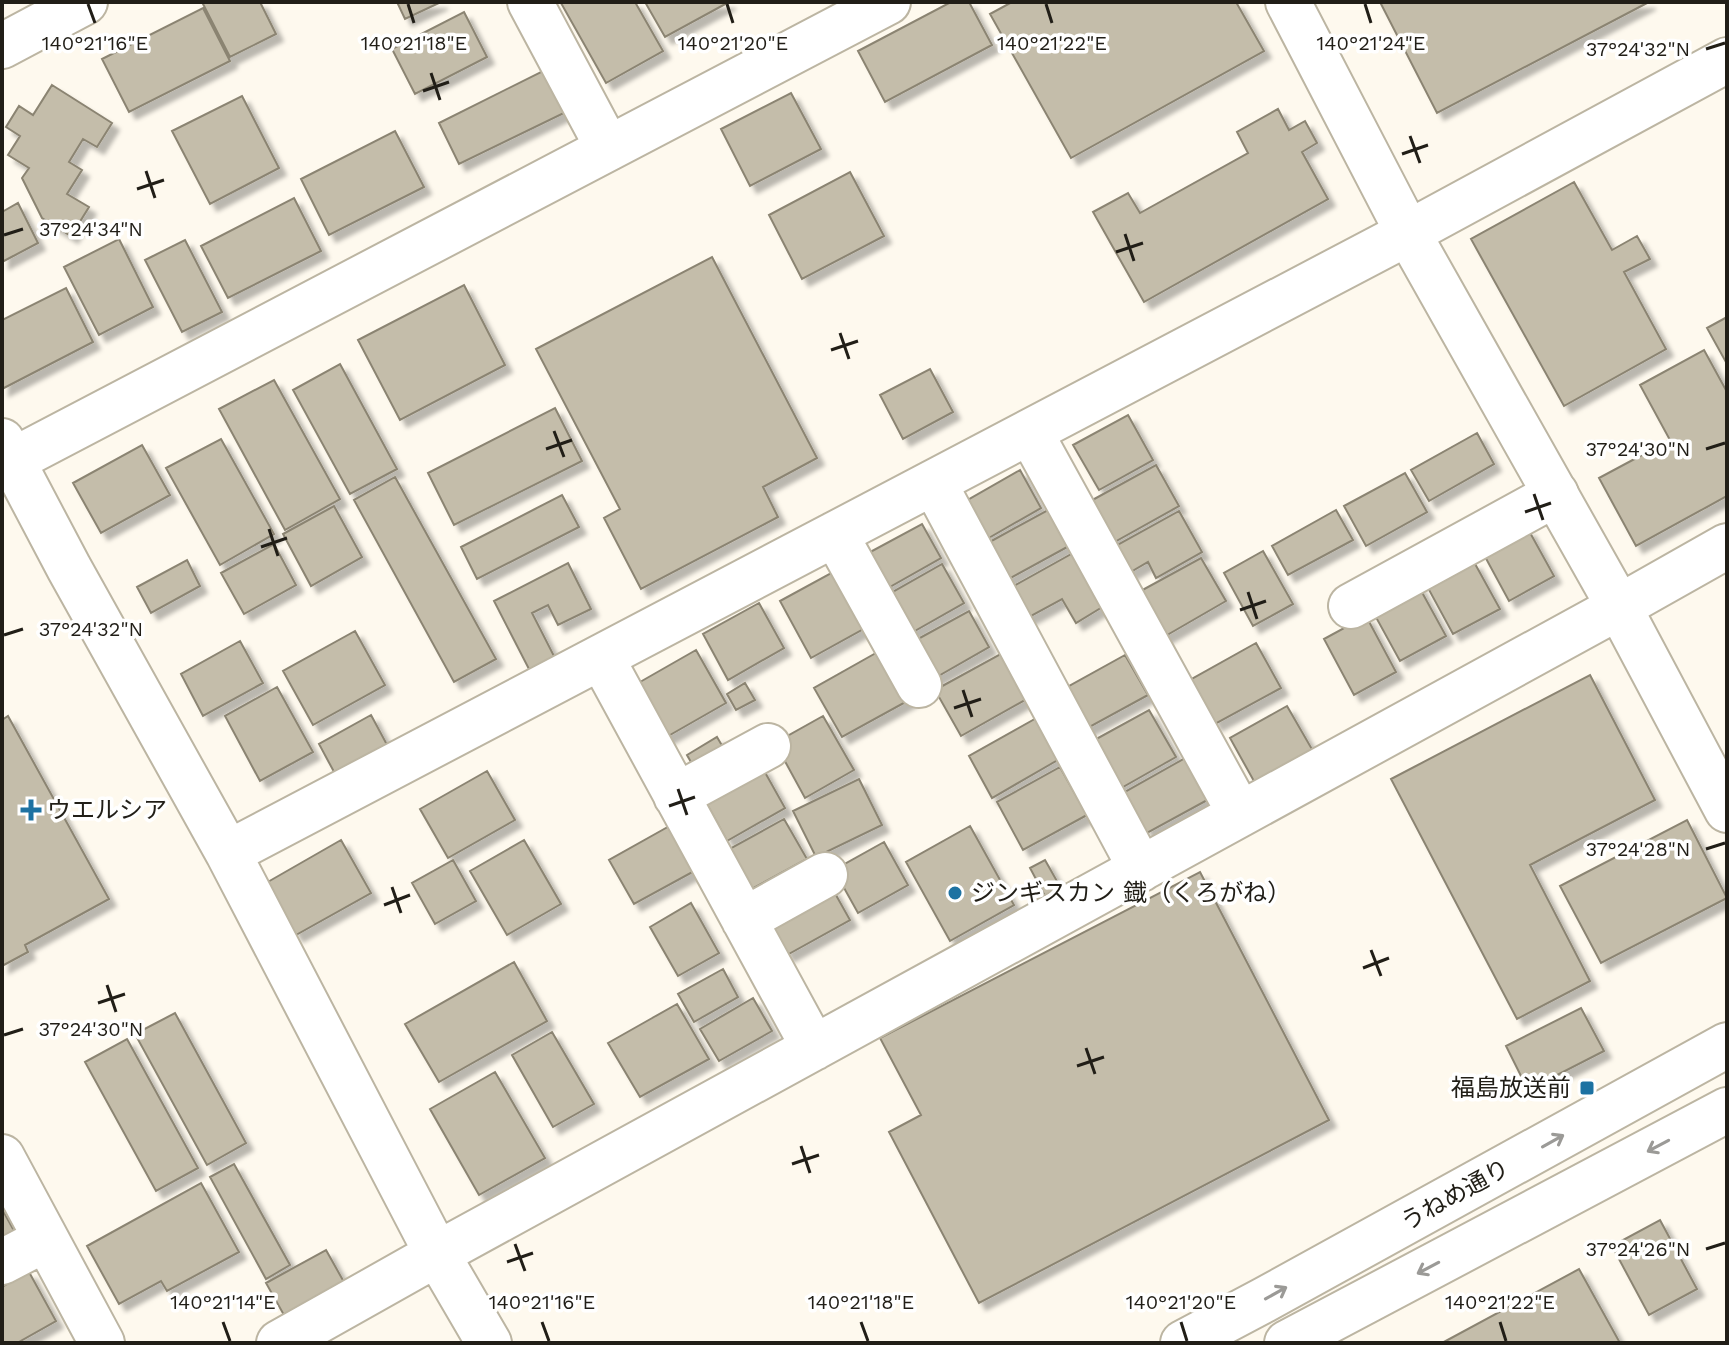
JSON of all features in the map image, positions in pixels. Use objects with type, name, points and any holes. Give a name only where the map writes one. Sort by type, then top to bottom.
[{"type":"street","points":[[2,46],[85,2]]},
{"type":"street","points":[[530,2],[608,148]]},
{"type":"street","points":[[489,1343],[437,1254],[228,853],[5,456],[888,2]]},
{"type":"street","points":[[1288,2],[1408,233],[1619,607],[1727,810]]},
{"type":"street","points":[[228,853],[1408,233],[1727,60]]},
{"type":"street","points":[[1030,432],[1240,814]]},
{"type":"street","points":[[934,483],[1141,869]]},
{"type":"street","points":[[1351,606],[1556,494]]},
{"type":"street","points":[[835,534],[919,685]]},
{"type":"street","points":[[279,1343],[1727,546]]},
{"type":"street","points":[[601,657],[814,1048]]},
{"type":"street","points":[[676,796],[768,746]]},
{"type":"street","points":[[744,920],[825,875]]},
{"type":"street","name":"うねめ通り","points":[[1183,1343],[1727,1045]]},
{"type":"street","points":[[1287,1343],[1727,1110]]},
{"type":"street","points":[[2,1157],[102,1343]]},
{"type":"street","points":[[2,1262],[46,1239]]},
{"type":"building","points":[[202,2],[260,2],[276,34],[230,57]]},
{"type":"building","points":[[397,2],[441,2],[405,19]]},
{"type":"building","points":[[635,2],[663,51],[606,83],[561,3]]},
{"type":"building","points":[[645,2],[729,2],[665,37]]},
{"type":"building","points":[[951,2],[969,2],[992,45],[885,102],[858,51]]},
{"type":"building","points":[[1012,2],[1236,2],[1264,51],[1071,158],[990,14]]},
{"type":"building","points":[[1380,2],[1649,2],[1437,113]]},
{"type":"building","points":[[203,8],[230,61],[129,112],[102,59]]},
{"type":"building","points":[[464,12],[487,57],[415,94],[392,49]]},
{"type":"building","points":[[547,69],[568,111],[459,164],[439,123]]},
{"type":"building","points":[[52,85],[112,123],[97,147],[83,139],[69,162],[82,170],[67,194],[89,207],[71,236],[42,218],[22,178],[29,168],[8,155],[20,136],[6,127],[19,106],[33,115]]},
{"type":"building","points":[[791,93],[821,149],[750,186],[721,129]]},
{"type":"building","points":[[242,96],[279,168],[210,204],[172,131]]},
{"type":"building","points":[[1278,109],[1289,130],[1305,121],[1317,143],[1302,152],[1328,199],[1144,302],[1093,212],[1128,193],[1140,213],[1248,153],[1237,132]]},
{"type":"building","points":[[395,131],[424,187],[329,235],[301,179]]},
{"type":"building","points":[[850,172],[884,236],[802,279],[769,215]]},
{"type":"building","points":[[1574,182],[1612,250],[1637,236],[1650,259],[1624,272],[1666,349],[1564,406],[1471,239]]},
{"type":"building","points":[[294,198],[321,251],[228,298],[201,246]]},
{"type":"building","points":[[18,203],[38,243],[2,262],[2,212]]},
{"type":"building","points":[[119,239],[153,307],[99,335],[64,267]]},
{"type":"building","points":[[185,240],[222,312],[182,332],[145,260]]},
{"type":"building","points":[[712,257],[817,458],[763,487],[778,517],[641,589],[604,518],[620,509],[536,349]]},
{"type":"building","points":[[464,285],[505,365],[400,420],[358,340]]},
{"type":"building","points":[[66,288],[93,342],[2,389],[2,320]]},
{"type":"building","points":[[1727,317],[1727,364],[1707,328]]},
{"type":"building","points":[[1704,350],[1727,392],[1727,496],[1636,546],[1599,478],[1670,440],[1640,385]]},
{"type":"building","points":[[340,364],[397,469],[350,494],[293,390]]},
{"type":"building","points":[[930,369],[953,412],[903,439],[880,395]]},
{"type":"building","points":[[274,380],[340,499],[285,530],[219,409]]},
{"type":"building","points":[[555,408],[582,461],[454,525],[428,473]]},
{"type":"building","points":[[1128,415],[1153,460],[1099,490],[1073,445]]},
{"type":"building","points":[[1477,433],[1494,464],[1429,501],[1411,470]]},
{"type":"building","points":[[221,439],[274,534],[220,565],[166,468]]},
{"type":"building","points":[[142,445],[170,495],[101,533],[73,483]]},
{"type":"building","points":[[1156,465],[1179,506],[1111,544],[1087,503]]},
{"type":"building","points":[[1020,470],[1041,508],[987,539],[966,501]]},
{"type":"building","points":[[1405,473],[1427,512],[1366,546],[1344,506]]},
{"type":"building","points":[[395,477],[496,659],[454,682],[354,500]]},
{"type":"building","points":[[562,495],[579,527],[477,579],[461,547]]},
{"type":"building","points":[[334,506],[362,557],[311,586],[283,534]]},
{"type":"building","points":[[1048,510],[1069,546],[1007,580],[986,544]]},
{"type":"building","points":[[1336,510],[1353,540],[1288,575],[1272,546]]},
{"type":"building","points":[[1179,511],[1202,552],[1156,578],[1148,562],[1129,573],[1114,547]]},
{"type":"building","points":[[922,524],[941,558],[881,592],[861,557]]},
{"type":"building","points":[[1528,529],[1554,576],[1509,601],[1483,553]]},
{"type":"building","points":[[274,544],[296,585],[244,614],[221,573]]},
{"type":"building","points":[[1263,551],[1293,604],[1253,626],[1224,573]]},
{"type":"building","points":[[1073,553],[1104,606],[1076,623],[1062,599],[1020,622],[1003,592]]},
{"type":"building","points":[[1201,558],[1226,601],[1162,638],[1137,593]]},
{"type":"building","points":[[187,560],[200,586],[151,613],[137,587]]},
{"type":"building","points":[[1474,562],[1500,609],[1453,634],[1428,588]]},
{"type":"building","points":[[568,563],[591,609],[558,625],[548,605],[532,613],[556,660],[531,673],[494,601]]},
{"type":"building","points":[[942,564],[964,603],[906,636],[884,597]]},
{"type":"building","points":[[844,566],[876,622],[811,658],[780,601]]},
{"type":"building","points":[[1418,585],[1446,636],[1400,661],[1372,610]]},
{"type":"building","points":[[759,603],[784,648],[728,680],[703,634]]},
{"type":"building","points":[[969,611],[989,647],[928,682],[907,645]]},
{"type":"building","points":[[1366,616],[1396,672],[1354,695],[1324,639]]},
{"type":"building","points":[[355,631],[385,685],[313,725],[283,671]]},
{"type":"building","points":[[240,641],[263,683],[203,716],[181,674]]},
{"type":"building","points":[[1256,643],[1281,688],[1215,724],[1190,680]]},
{"type":"building","points":[[883,649],[911,699],[842,737],[814,688]]},
{"type":"building","points":[[696,650],[726,703],[663,739],[633,686]]},
{"type":"building","points":[[1006,651],[1032,696],[961,736],[935,690]]},
{"type":"building","points":[[1125,655],[1148,695],[1084,730],[1062,690]]},
{"type":"building","points":[[1590,675],[1655,800],[1530,865],[1590,981],[1517,1019],[1391,779]]},
{"type":"building","points":[[745,683],[755,700],[736,710],[727,694]]},
{"type":"building","points":[[277,687],[313,752],[260,781],[225,716]]},
{"type":"building","points":[[1287,706],[1313,751],[1255,783],[1230,738]]},
{"type":"building","points":[[1149,710],[1176,757],[1116,791],[1089,743]]},
{"type":"building","points":[[371,715],[392,754],[340,783],[319,744]]},
{"type":"building","name":"ウエルシア","points":[[8,716],[109,899],[25,945],[28,952],[2,966],[2,720]]},
{"type":"building","points":[[823,716],[854,770],[805,798],[775,743]]},
{"type":"building","points":[[1040,716],[1063,757],[992,798],[969,756]]},
{"type":"building","points":[[717,737],[727,754],[696,771],[687,755]]},
{"type":"building","points":[[1187,757],[1211,798],[1147,833],[1125,792]]},
{"type":"building","points":[[762,767],[785,808],[727,841],[704,799]]},
{"type":"building","points":[[1060,767],[1087,815],[1023,850],[997,802]]},
{"type":"building","points":[[487,771],[515,820],[448,858],[420,809]]},
{"type":"building","points":[[859,779],[882,825],[816,857],[793,811]]},
{"type":"building","points":[[784,819],[807,859],[750,890],[728,850]]},
{"type":"building","points":[[1687,820],[1727,898],[1601,963],[1560,886]]},
{"type":"building","points":[[673,824],[698,869],[634,904],[609,860]]},
{"type":"building","points":[[970,826],[1014,905],[950,941],[906,862]]},
{"type":"building","points":[[341,840],[371,893],[296,935],[266,883]]},
{"type":"building","points":[[524,840],[561,904],[507,935],[470,871]]},
{"type":"building","points":[[884,842],[908,885],[858,913],[834,870]]},
{"type":"building","points":[[453,860],[476,901],[435,924],[412,883]]},
{"type":"building","points":[[1045,860],[1062,890],[1046,898],[1030,868]]},
{"type":"building","points":[[1200,872],[1329,1120],[979,1303],[889,1132],[921,1115],[880,1038]]},
{"type":"building","points":[[832,888],[850,920],[787,955],[769,923]]},
{"type":"building","points":[[691,903],[719,953],[678,976],[650,927]]},
{"type":"building","points":[[514,962],[547,1021],[439,1082],[405,1024]]},
{"type":"building","points":[[723,969],[738,997],[694,1022],[678,994]]},
{"type":"building","points":[[753,998],[772,1031],[719,1061],[700,1029]]},
{"type":"building","points":[[677,1004],[709,1059],[640,1097],[608,1043]]},
{"type":"building","points":[[1581,1008],[1604,1051],[1528,1090],[1506,1046]]},
{"type":"building","points":[[175,1013],[246,1143],[207,1165],[135,1034]]},
{"type":"building","points":[[552,1032],[594,1104],[553,1127],[512,1055]]},
{"type":"building","points":[[127,1039],[198,1168],[156,1191],[85,1062]]},
{"type":"building","points":[[495,1072],[545,1158],[479,1195],[430,1109]]},
{"type":"building","points":[[234,1164],[290,1265],[266,1279],[210,1177]]},
{"type":"building","points":[[201,1183],[239,1252],[167,1291],[161,1281],[119,1304],[87,1246]]},
{"type":"building","points":[[2,1209],[18,1238],[2,1246]]},
{"type":"building","points":[[1660,1220],[1697,1289],[1649,1315],[1612,1246]]},
{"type":"building","points":[[326,1250],[349,1291],[289,1324],[266,1283]]},
{"type":"building","points":[[1579,1269],[1620,1343],[1442,1343]]},
{"type":"building","points":[[29,1272],[56,1321],[17,1343],[2,1343],[2,1287]]},
{"type":"place","name":"ウエルシア","points":[[31,810]]},
{"type":"place","name":"ジンギスカン 鐡（くろがね）","points":[[955,893]]},
{"type":"place","name":"福島放送前","points":[[1587,1088]]}]
